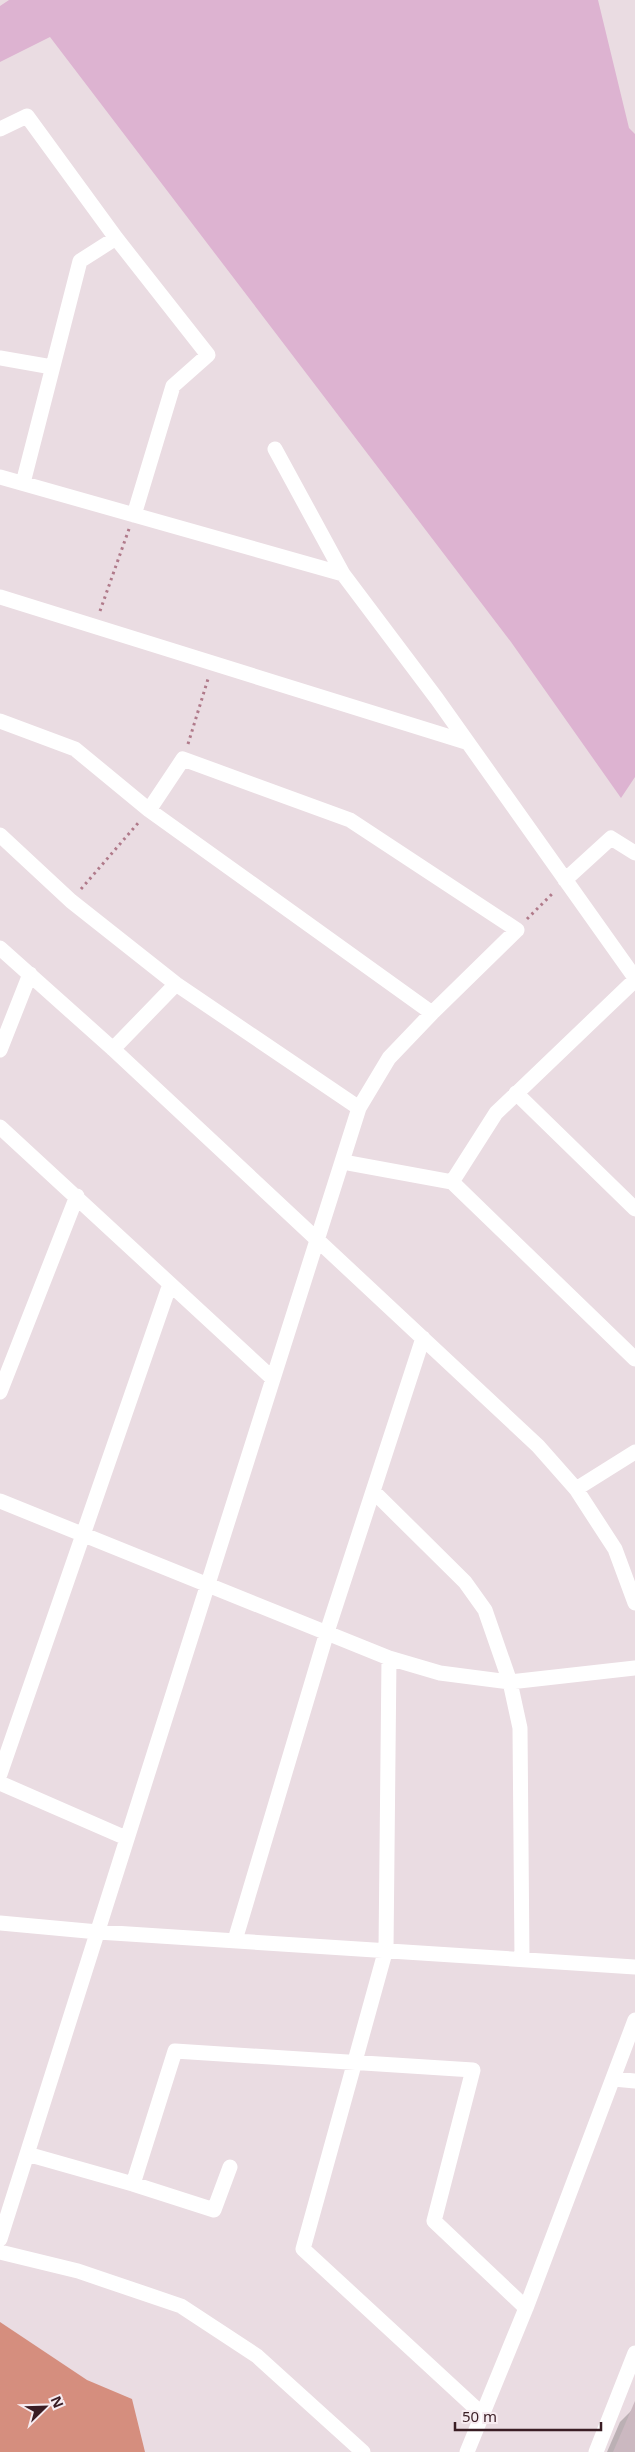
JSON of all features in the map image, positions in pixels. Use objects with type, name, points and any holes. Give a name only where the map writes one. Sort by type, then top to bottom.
[{"type":"street","points":[[0,129],[27,116],[116,238],[208,355],[173,386],[134,515]]},
{"type":"street","points":[[23,483],[80,261],[116,238]]},
{"type":"street","points":[[0,358],[52,367]]},
{"type":"street","points":[[275,449],[343,574],[438,699],[466,742],[635,979],[496,1113],[452,1182]]},
{"type":"street","points":[[0,477],[343,574]]},
{"type":"street","points":[[0,596],[466,742]]},
{"type":"street","points":[[0,721],[75,749],[149,810],[432,1013]]},
{"type":"street","points":[[0,2239],[359,1108],[390,1058],[432,1013],[517,930],[350,820],[183,759],[149,810]]},
{"type":"street","points":[[0,835],[71,901],[176,984],[359,1108]]},
{"type":"street","points":[[565,880],[611,838],[635,853]]},
{"type":"street","points":[[0,948],[112,1049],[538,1446],[576,1489],[615,1549],[635,1603]]},
{"type":"street","points":[[0,1050],[30,974]]},
{"type":"street","points":[[112,1049],[176,984]]},
{"type":"street","points":[[516,1093],[635,1209]]},
{"type":"street","points":[[0,1127],[77,1196],[272,1378]]},
{"type":"street","points":[[343,1162],[452,1182],[635,1359]]},
{"type":"street","points":[[0,1392],[77,1196]]},
{"type":"street","points":[[0,1774],[170,1284]]},
{"type":"street","points":[[235,1940],[327,1632],[423,1338]]},
{"type":"street","points":[[576,1489],[635,1452]]},
{"type":"street","points":[[373,1491],[465,1582],[484,1610],[510,1682],[520,1728],[522,1959]]},
{"type":"street","points":[[0,1501],[389,1658],[440,1673],[510,1682],[635,1668]]},
{"type":"street","points":[[389,1658],[386,1950],[303,2249],[483,2415]]},
{"type":"street","points":[[0,1783],[126,1838]]},
{"type":"street","points":[[0,1923],[98,1932],[635,1968]]},
{"type":"street","points":[[467,2452],[526,2308],[635,2020]]},
{"type":"street","points":[[133,2184],[174,2051],[473,2070],[434,2221],[526,2308]]},
{"type":"street","points":[[614,2079],[635,2081]]},
{"type":"street","points":[[27,2154],[133,2184],[214,2210],[230,2168]]},
{"type":"street","points":[[0,2252],[78,2271],[181,2306],[256,2356],[363,2452]]},
{"type":"street","points":[[596,2452],[635,2353]]},
{"type":"street","points":[[618,2394],[635,2392]]},
{"type":"path","points":[[95,626],[134,515]]},
{"type":"path","points":[[183,759],[212,663]]},
{"type":"path","points":[[71,901],[149,810]]},
{"type":"path","points":[[517,930],[565,880]]},
{"type":"shaded area","points":[[9,0],[598,0],[629,128],[635,134],[635,777],[621,798],[511,642],[50,37],[0,62],[0,6]]},
{"type":"shaded area","points":[[0,2322],[87,2380],[132,2399],[145,2452],[0,2452]]},
{"type":"building","points":[[635,2401],[635,2452],[613,2452]]}]
